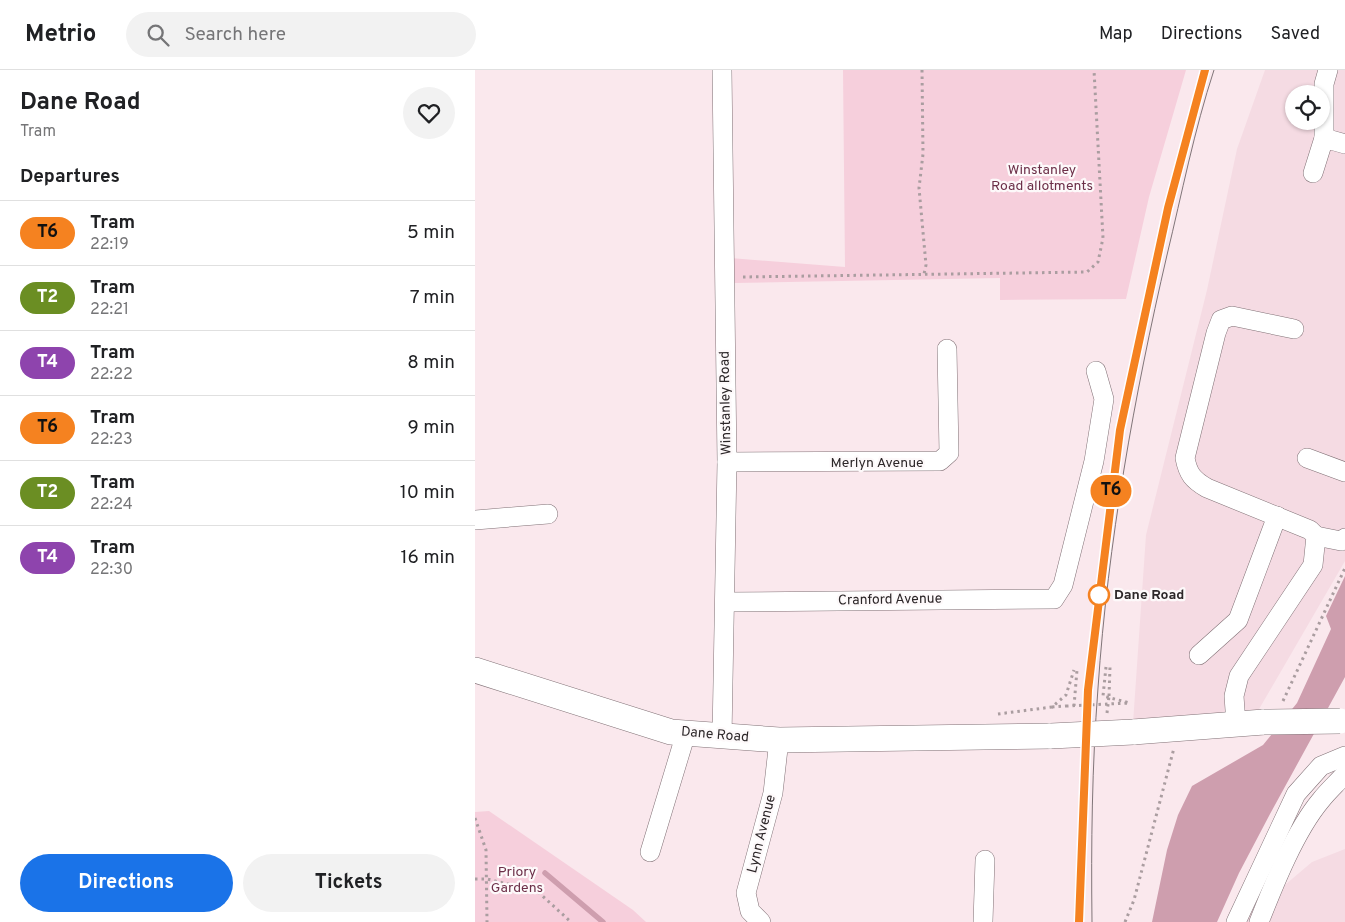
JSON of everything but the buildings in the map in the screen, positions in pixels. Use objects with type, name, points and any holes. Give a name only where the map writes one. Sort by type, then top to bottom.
[{"type":"main road","name":"Dane Road","points":[[475,670],[671,732],[722,737],[779,740],[1051,736],[1236,724],[1271,714],[1342,721]]},
{"type":"street","name":"Winstanley Road","points":[[722,70],[727,462],[722,737]]},
{"type":"street","points":[[1313,173],[1324,138],[1324,91],[1328,70]]},
{"type":"street","points":[[1324,138],[1345,144]]},
{"type":"street","points":[[1294,329],[1231,316],[1221,320],[1216,333],[1185,458],[1187,471],[1195,481],[1310,530],[1316,536],[1341,540],[1345,538]]},
{"type":"street","name":"Merlyn Avenue","points":[[727,462],[940,461],[949,453],[947,348]]},
{"type":"street","name":"Cranford Avenue","points":[[725,602],[1054,599],[1063,585],[1094,461],[1104,399],[1096,371]]},
{"type":"street","points":[[1307,458],[1345,472]]},
{"type":"street","points":[[475,520],[548,514]]},
{"type":"street","points":[[1199,656],[1238,620],[1277,516]]},
{"type":"street","points":[[1236,724],[1234,696],[1239,676],[1313,565],[1316,536]]},
{"type":"street","points":[[651,852],[686,733]]},
{"type":"street","name":"Lynn Avenue","points":[[761,922],[750,911],[746,893],[773,794],[779,740]]},
{"type":"street","points":[[1236,922],[1296,794],[1321,766],[1345,756]]},
{"type":"street","points":[[1259,922],[1273,887],[1301,831],[1320,800],[1345,774]]},
{"type":"street","points":[[983,922],[985,860]]},
{"type":"path","points":[[922,70],[923,154],[919,188],[926,265],[924,274]]},
{"type":"path","points":[[725,277],[1087,272],[1098,262],[1103,238],[1094,70]]},
{"type":"path","points":[[1271,714],[1284,701],[1345,568]]},
{"type":"path","points":[[1038,707],[1130,703],[1103,696],[1108,667],[1109,696]]},
{"type":"path","points":[[1052,706],[1066,694],[1076,670],[1074,706]]},
{"type":"path","points":[[1125,922],[1135,900],[1153,821],[1179,728]]},
{"type":"path","points":[[475,818],[485,850],[487,922]]},
{"type":"path","points":[[475,878],[537,891],[571,922]]},
{"type":"shaded area","points":[[1265,70],[1345,70],[1345,561],[1255,716],[1133,723],[1146,535],[1207,290],[1237,149]]},
{"type":"shaded area","points":[[1345,576],[1345,677],[1239,873],[1217,922],[1152,922],[1167,850],[1178,815],[1192,786],[1263,745],[1297,703],[1331,629],[1326,616]]},
{"type":"shaded area","points":[[1345,849],[1345,922],[1239,922],[1257,881],[1279,890],[1312,862]]},
{"type":"green space","name":"Winstanley Road allotments","points":[[843,70],[1186,70],[1149,197],[1126,299],[1000,300],[1000,278],[734,283],[730,258],[845,267]]},
{"type":"green space","name":"Priory Gardens","points":[[489,811],[633,910],[646,922],[475,922],[475,812]]},
{"type":"waterway","points":[[545,873],[603,922]]},
{"type":"tram line","points":[[1079,922],[1088,690],[1120,430],[1168,209],[1205,70]]},
{"type":"tram line","name":"T6","points":[[1079,922],[1088,690],[1120,430],[1168,208],[1205,70]]},
{"type":"tram line","points":[[1092,922],[1094,746],[1108,579],[1133,416],[1155,308],[1194,139],[1214,70]]},
{"type":"place","name":"Dane Road","points":[[1099,595]]}]
